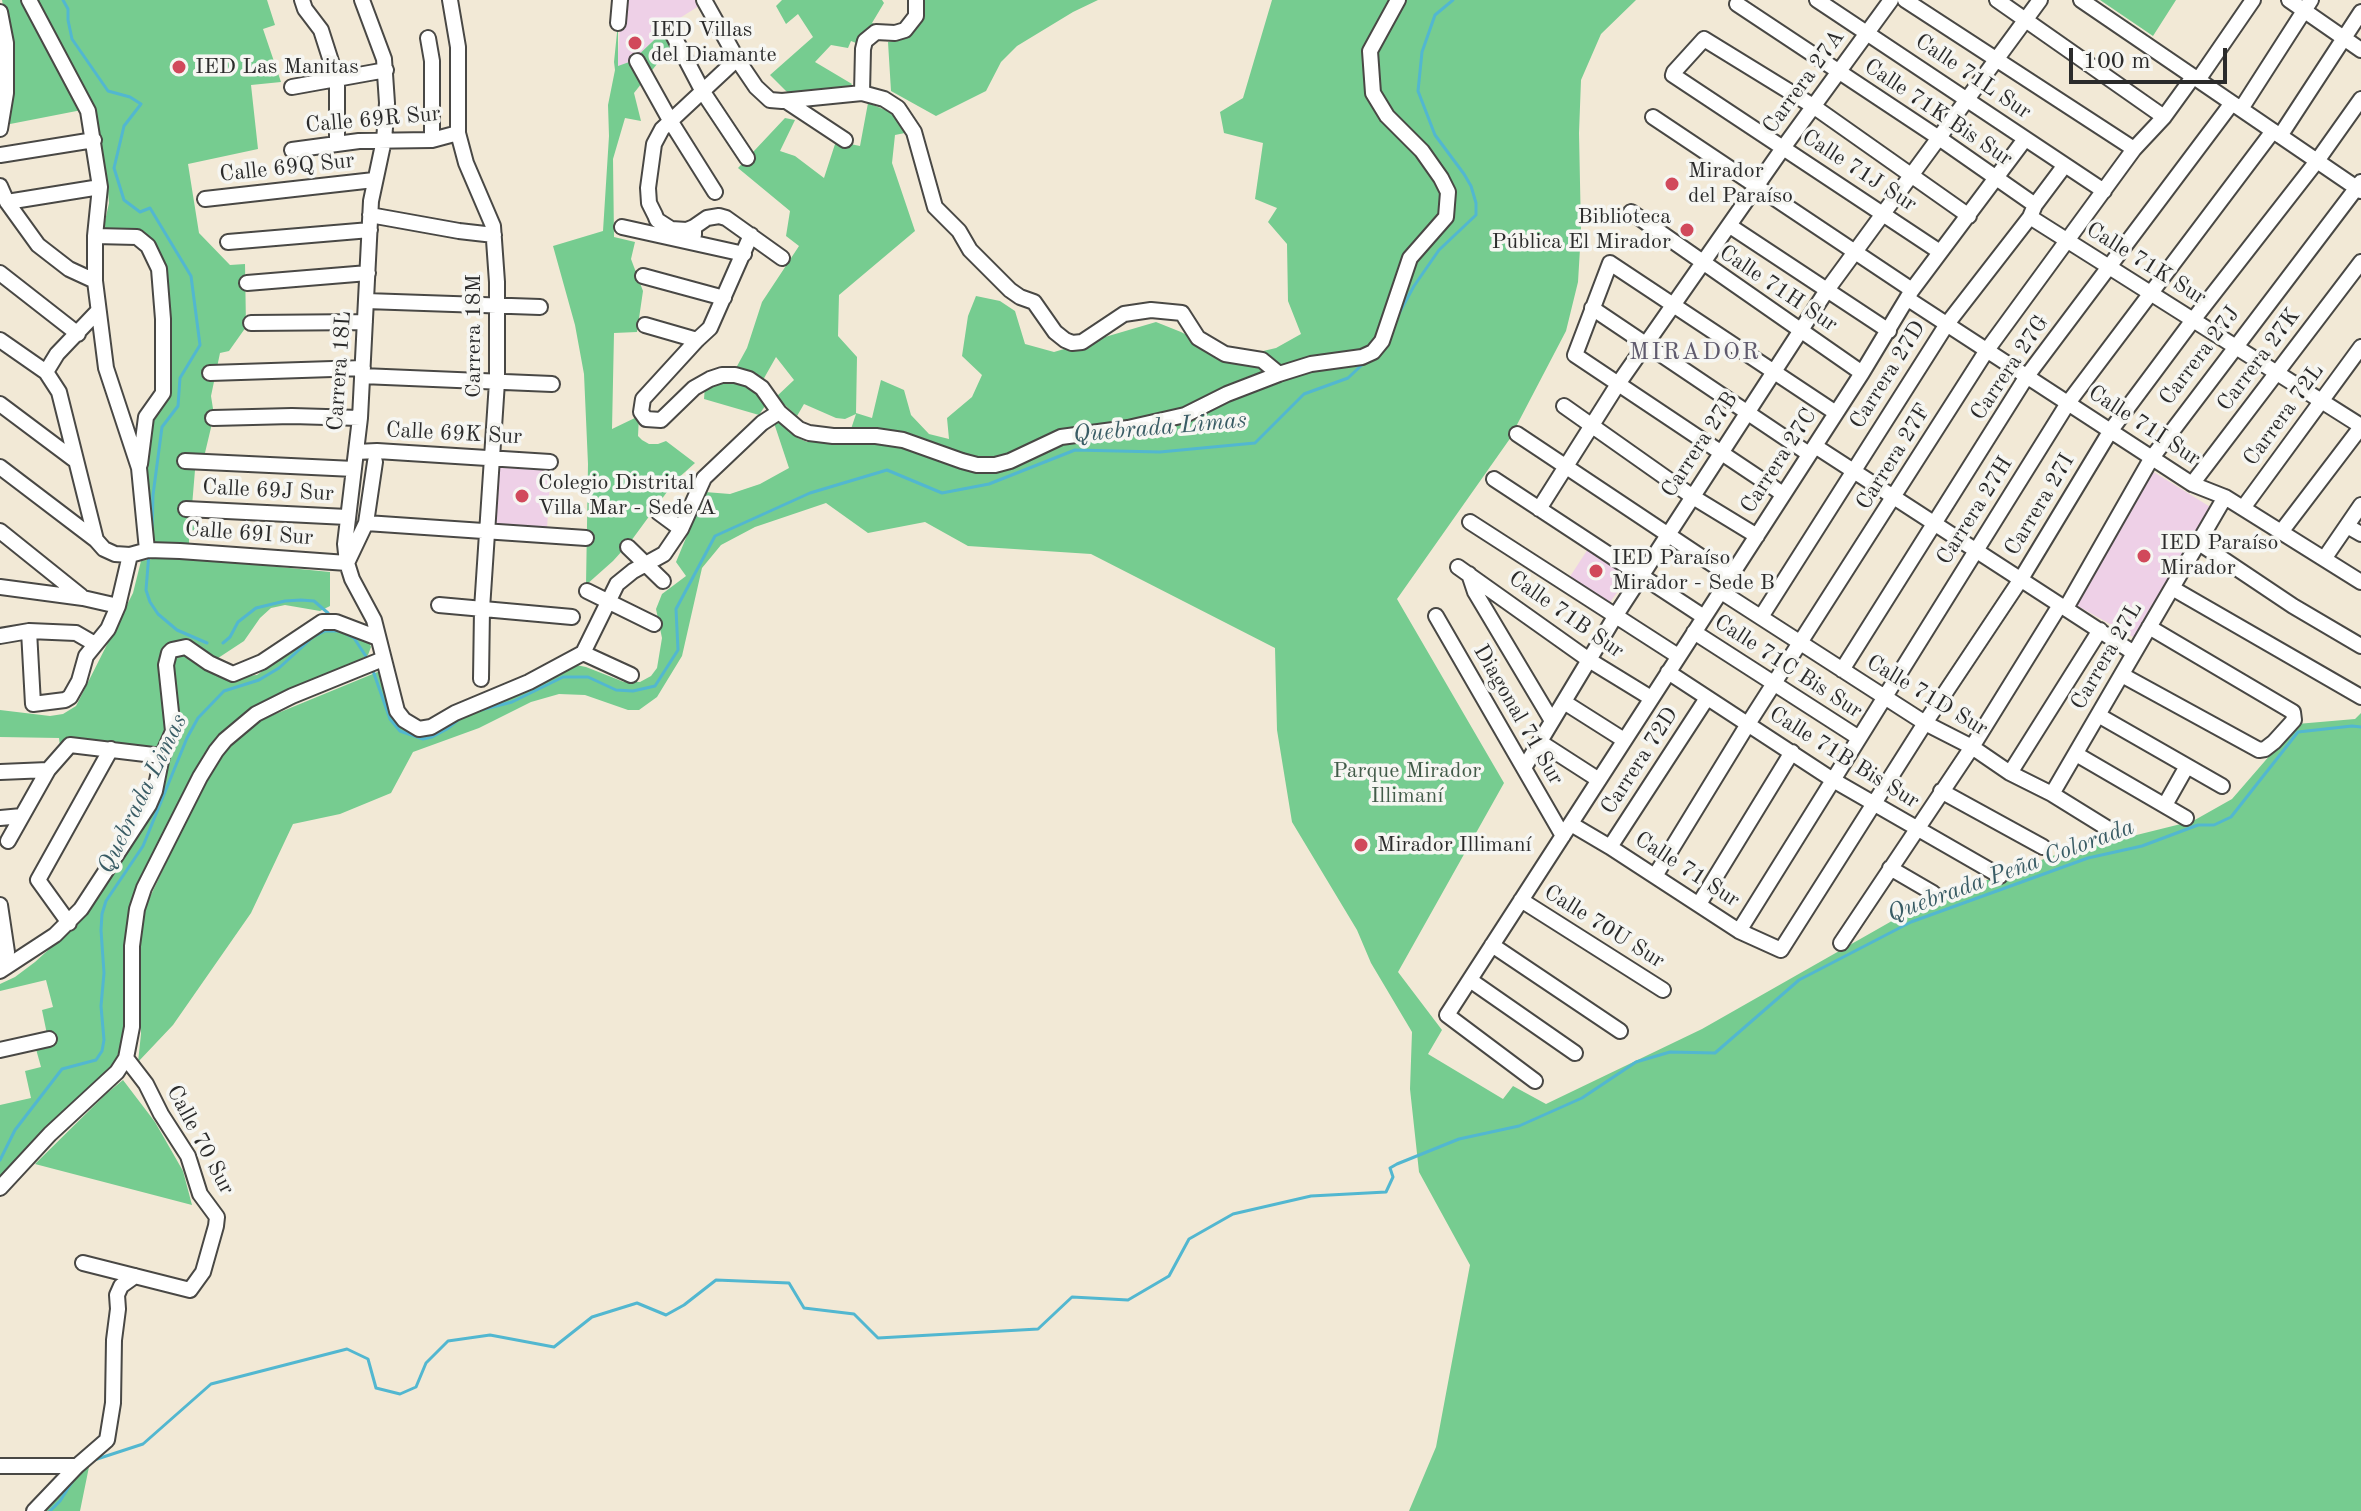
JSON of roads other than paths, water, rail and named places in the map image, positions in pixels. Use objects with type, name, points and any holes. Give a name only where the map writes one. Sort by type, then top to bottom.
[{"type":"street","points":[[0,467],[109,552],[130,555],[150,550],[139,468],[106,368],[95,281],[100,187],[88,111],[29,0]]},
{"type":"street","points":[[302,0],[321,30],[337,80],[337,144]]},
{"type":"street","name":"Carrera 18L","points":[[362,0],[386,70],[387,103],[384,140],[374,180],[370,215],[360,418],[345,544],[352,579],[371,612],[378,638],[373,664],[397,711],[404,720],[419,729],[431,727],[529,682],[583,653]]},
{"type":"street","name":"Carrera 18M","points":[[450,0],[458,47],[458,133],[466,163],[489,214],[494,235],[498,306],[497,382],[482,609],[481,679]]},
{"type":"street","points":[[618,23],[620,0]]},
{"type":"street","points":[[704,0],[737,59],[765,96],[775,101],[786,101],[862,93],[884,99],[903,114],[918,145],[935,207],[959,231],[970,250],[1010,290],[1034,302],[1055,332],[1065,340],[1082,342],[1124,314],[1151,310],[1182,313],[1198,338],[1225,354],[1262,360],[1279,374]]},
{"type":"street","points":[[862,93],[865,41],[876,32],[905,30],[916,16],[916,0]]},
{"type":"street","points":[[751,235],[710,328],[644,396],[640,406],[646,419],[661,420],[694,388],[716,376],[735,375],[756,383],[779,412],[799,429],[809,433],[903,440],[977,465],[995,465],[1061,437],[1128,428],[1185,415],[1227,394],[1279,374],[1311,364],[1362,357],[1373,352],[1382,341],[1410,258],[1446,217],[1448,192],[1422,151],[1387,116],[1373,93],[1370,51],[1398,0]]},
{"type":"street","name":"Calle 71L Sur","points":[[1817,0],[2104,191]]},
{"type":"street","name":"Carrera 27A","points":[[1539,509],[1618,384],[1891,0]]},
{"type":"street","points":[[1905,0],[2134,149]]},
{"type":"street","points":[[1997,0],[2164,117]]},
{"type":"street","name":"Carrera 27B","points":[[1524,768],[1616,615],[1827,290],[2040,0]]},
{"type":"street","points":[[2081,0],[2360,187]]},
{"type":"street","name":"Carrera 27F","points":[[1655,876],[1748,724],[1987,350],[2134,149],[2196,78],[2253,0]]},
{"type":"street","points":[[2289,0],[2308,5],[2344,39],[2361,50]]},
{"type":"street","name":"Calle 71K Bis Sur","points":[[1737,4],[1939,138],[1996,178],[2033,211]]},
{"type":"street","name":"Carrera 27G","points":[[1842,670],[2027,376],[2236,106],[2308,5]]},
{"type":"street","points":[[0,12],[6,93],[1,129]]},
{"type":"street","name":"Carrera 27H","points":[[1739,931],[2068,403],[2276,133],[2361,12]]},
{"type":"street","points":[[670,29],[703,92],[747,158]]},
{"type":"street","points":[[428,38],[432,61],[432,140]]},
{"type":"street","name":"Calle 71J Sur","points":[[1813,106],[1704,39],[1673,75],[1940,252]]},
{"type":"street","points":[[737,59],[662,129],[654,144],[648,181],[649,203],[657,220],[671,229],[687,230],[707,218],[719,216],[732,221],[782,258]]},
{"type":"street","points":[[637,61],[715,192]]},
{"type":"street","points":[[292,87],[386,70]]},
{"type":"street","name":"Carrera 27I","points":[[1781,950],[2021,579],[2111,430],[2361,99]]},
{"type":"street","points":[[786,101],[845,140]]},
{"type":"street","points":[[1813,106],[1969,216]]},
{"type":"street","name":"Calle 71I Sur","points":[[1653,117],[1855,252],[1947,324],[2151,459],[2192,484],[2225,497],[2361,582]]},
{"type":"street","name":"Calle 69R Sur","points":[[292,150],[384,140],[432,140],[458,133]]},
{"type":"street","name":"Carrera 27C","points":[[1535,1081],[1447,1015],[1910,295],[2025,139]]},
{"type":"street","points":[[0,155],[94,140]]},
{"type":"street","name":"Carrera 27D","points":[[1761,617],[1947,324],[2065,165]]},
{"type":"street","name":"Calle 69Q Sur","points":[[205,199],[374,180]]},
{"type":"street","points":[[0,186],[7,202],[38,245],[69,269],[95,281]]},
{"type":"street","points":[[7,202],[100,187]]},
{"type":"street","name":"Carrera 27J","points":[[1841,943],[2063,607],[2151,459],[2360,187]]},
{"type":"street","name":"Calle 71K Sur","points":[[2033,211],[2069,241],[2361,426]]},
{"type":"street","name":"Calle 71H Sur","points":[[1631,212],[1862,373]]},
{"type":"street","points":[[370,215],[494,235]]},
{"type":"street","points":[[1730,226],[1889,331]]},
{"type":"street","points":[[622,227],[744,254]]},
{"type":"street","points":[[693,243],[694,227]]},
{"type":"street","points":[[228,242],[370,230]]},
{"type":"street","points":[[95,236],[137,237],[144,240],[159,269],[163,393],[146,417],[139,468]]},
{"type":"street","name":"Carrera 27K","points":[[2192,484],[2361,262]]},
{"type":"street","points":[[1783,494],[1575,355],[1610,263],[1836,413]]},
{"type":"street","points":[[0,273],[78,334]]},
{"type":"street","points":[[247,283],[368,273]]},
{"type":"street","points":[[643,276],[724,298]]},
{"type":"street","points":[[366,301],[540,307]]},
{"type":"street","points":[[1592,308],[1747,413],[1854,471],[2134,653]]},
{"type":"street","points":[[46,372],[57,354],[98,311]]},
{"type":"street","points":[[251,323],[365,322]]},
{"type":"street","points":[[645,325],[697,340]]},
{"type":"street","points":[[0,340],[46,372],[59,392],[96,540]]},
{"type":"street","name":"Carrera 72L","points":[[2243,508],[2361,347]]},
{"type":"street","points":[[210,373],[362,372],[552,384]]},
{"type":"street","points":[[0,404],[76,461]]},
{"type":"street","points":[[1564,406],[1693,497],[1757,536]]},
{"type":"street","points":[[631,675],[583,653],[617,584],[664,554],[681,529],[699,488],[712,468],[779,412]]},
{"type":"street","points":[[213,418],[360,418]]},
{"type":"street","points":[[2281,532],[2361,426]]},
{"type":"street","points":[[1517,434],[1730,576]]},
{"type":"street","name":"Calle 69K Sur","points":[[356,452],[550,462]]},
{"type":"street","points":[[185,461],[354,469]]},
{"type":"street","points":[[347,563],[366,523],[375,462]]},
{"type":"street","points":[[1494,479],[1704,617]]},
{"type":"street","name":"Carrera 27L","points":[[2052,794],[2225,497]]},
{"type":"street","points":[[2324,559],[2361,505]]},
{"type":"street","name":"Calle 69J Sur","points":[[186,509],[347,517]]},
{"type":"street","points":[[658,512],[681,529]]},
{"type":"street","points":[[1470,522],[1678,656]]},
{"type":"street","points":[[366,523],[586,538]]},
{"type":"street","points":[[2347,526],[2361,534]]},
{"type":"street","points":[[0,531],[83,598]]},
{"type":"street","points":[[2199,543],[2293,606],[2361,646]]},
{"type":"street","points":[[628,547],[663,581]]},
{"type":"street","name":"Calle 69I Sur","points":[[150,550],[347,563]]},
{"type":"street","points":[[29,631],[33,704],[65,700],[79,681],[86,656],[105,635],[118,606],[130,555]]},
{"type":"street","name":"Calle 71B Sur","points":[[1552,721],[1463,570],[1589,660],[1651,698]]},
{"type":"street","points":[[0,587],[118,606]]},
{"type":"street","points":[[2172,588],[2361,697]]},
{"type":"street","points":[[587,591],[654,624]]},
{"type":"street","name":"Calle 71D Sur","points":[[1720,591],[1925,723],[1972,747],[2010,773],[2052,794],[2115,833]]},
{"type":"street","points":[[439,605],[572,617]]},
{"type":"street","name":"Diagonal 71 Sur","points":[[1436,616],[1524,768],[1567,830]]},
{"type":"street","points":[[0,971],[69,923],[149,805],[162,756],[173,731],[166,665],[172,650],[186,647],[209,663],[233,674],[262,662],[322,622],[336,622],[378,638]]},
{"type":"street","points":[[2122,675],[2259,750],[2265,749],[2294,720],[2293,712],[2149,627]]},
{"type":"street","points":[[2010,773],[2100,630]]},
{"type":"street","points":[[0,636],[29,631],[76,633],[95,644]]},
{"type":"street","name":"Calle 71C Bis Sur","points":[[1694,632],[1859,738]]},
{"type":"street","points":[[0,1188],[50,1134],[117,1072],[126,1058],[132,1027],[133,937],[140,898],[216,751],[236,729],[267,708],[373,664]]},
{"type":"street","name":"Calle 71B Bis Sur","points":[[1668,672],[1833,780],[2000,876]]},
{"type":"street","name":"Carrera 72D","points":[[1610,847],[1707,698]]},
{"type":"street","points":[[1564,702],[1624,740]]},
{"type":"street","points":[[2098,715],[2222,786]]},
{"type":"street","points":[[1540,742],[1599,780]]},
{"type":"street","points":[[8,841],[48,770],[70,745],[162,756]]},
{"type":"street","points":[[69,923],[38,880],[111,749]]},
{"type":"street","points":[[1699,904],[1792,752]]},
{"type":"street","points":[[2076,754],[2186,818]]},
{"type":"street","points":[[2165,805],[2187,766]]},
{"type":"street","points":[[0,772],[48,770]]},
{"type":"street","points":[[1941,791],[2043,847]]},
{"type":"street","points":[[0,818],[22,816]]},
{"type":"street","name":"Calle 71 Sur","points":[[1567,830],[1610,847],[1739,931],[1781,950]]},
{"type":"street","points":[[1890,868],[1933,893]]},
{"type":"street","name":"Calle 70U Sur","points":[[1521,900],[1663,990]]},
{"type":"street","points":[[0,905],[4,952],[0,971]]},
{"type":"street","points":[[1492,945],[1620,1031]]},
{"type":"street","points":[[1470,980],[1575,1053]]},
{"type":"street","points":[[0,1050],[49,1039]]},
{"type":"street","name":"Calle 70 Sur","points":[[126,1058],[146,1084],[188,1156],[200,1194],[217,1217],[208,1259],[190,1290],[135,1276]]},
{"type":"street","points":[[83,1263],[135,1276]]},
{"type":"street","points":[[34,1511],[107,1440],[113,1403],[117,1295],[121,1286],[135,1276]]},
{"type":"street","points":[[0,1466],[77,1466]]},
{"type":"waterway","points":[[63,0],[68,9],[72,39],[108,91],[130,97],[141,104],[124,126],[114,168],[124,200],[140,212],[150,208],[191,276],[200,345],[180,378],[178,406],[162,427],[153,495],[152,534]]},
{"type":"waterway","name":"Quebrada Limas","points":[[1397,317],[1439,250],[1476,215],[1471,186],[1435,135],[1418,91],[1422,52],[1435,15],[1453,0]]},
{"type":"waterway","name":"Quebrada Limas","points":[[477,711],[512,702],[563,677],[588,677],[616,690],[633,691],[655,686],[678,650],[676,609],[715,536],[810,493],[887,470],[942,493],[989,484],[1075,450],[1160,452],[1255,443],[1304,394],[1348,378],[1365,362]]},
{"type":"waterway","points":[[149,553],[146,590],[150,602],[158,614],[177,630],[207,643]]},
{"type":"waterway","points":[[223,643],[238,622],[256,608],[301,600],[314,601],[328,613]]},
{"type":"waterway","name":"Quebrada Limas","points":[[0,1160],[15,1130],[62,1069],[96,1060],[102,1051],[102,914],[106,901],[143,846],[198,718],[224,691],[259,680],[325,631],[340,631],[354,638],[369,661]]},
{"type":"waterway","name":"Quebrada Limas","points":[[372,668],[390,719],[400,731],[423,739],[432,737],[463,716]]},
{"type":"waterway","name":"Quebrada Peña Colorada","points":[[94,1460],[143,1444],[211,1384],[347,1349],[368,1359],[376,1388],[400,1394],[416,1387],[426,1363],[448,1341],[490,1335],[554,1347],[592,1317],[637,1303],[666,1315],[716,1280],[789,1283],[804,1308],[854,1314],[878,1338],[1038,1329],[1072,1297],[1128,1300],[1169,1276],[1189,1239],[1233,1214],[1311,1196],[1386,1192],[1393,1177],[1390,1168],[1397,1164],[1459,1139],[1519,1126],[1582,1098],[1636,1062],[1670,1052],[1715,1053],[1799,980],[1911,922],[2088,858],[2142,846],[2198,825],[2214,825],[2231,817],[2298,732],[2361,727]]},
{"type":"waterway","name":"Quebrada Peña Colorada","points":[[50,1511],[74,1479]]},
{"type":"place","name":"IED Villas del Diamante","points":[[635,43]]},
{"type":"place","name":"IED Las Manitas","points":[[179,67]]},
{"type":"place","name":"Mirador del Paraíso","points":[[1672,184]]},
{"type":"place","name":"Biblioteca Pública El Mirador","points":[[1687,230]]},
{"type":"place","name":"Colegio Distrital Villa Mar - Sede A","points":[[522,496]]},
{"type":"place","name":"IED Paraíso Mirador","points":[[2144,556]]},
{"type":"place","name":"IED Paraíso Mirador - Sede B","points":[[1596,571]]},
{"type":"place","name":"Mirador Illimaní","points":[[1361,845]]},
{"type":"district","name":"MIRADOR","points":[[1695,353]]},
{"type":"park label","name":"Parque Mirador Illimaní","points":[[1407,784]]}]
